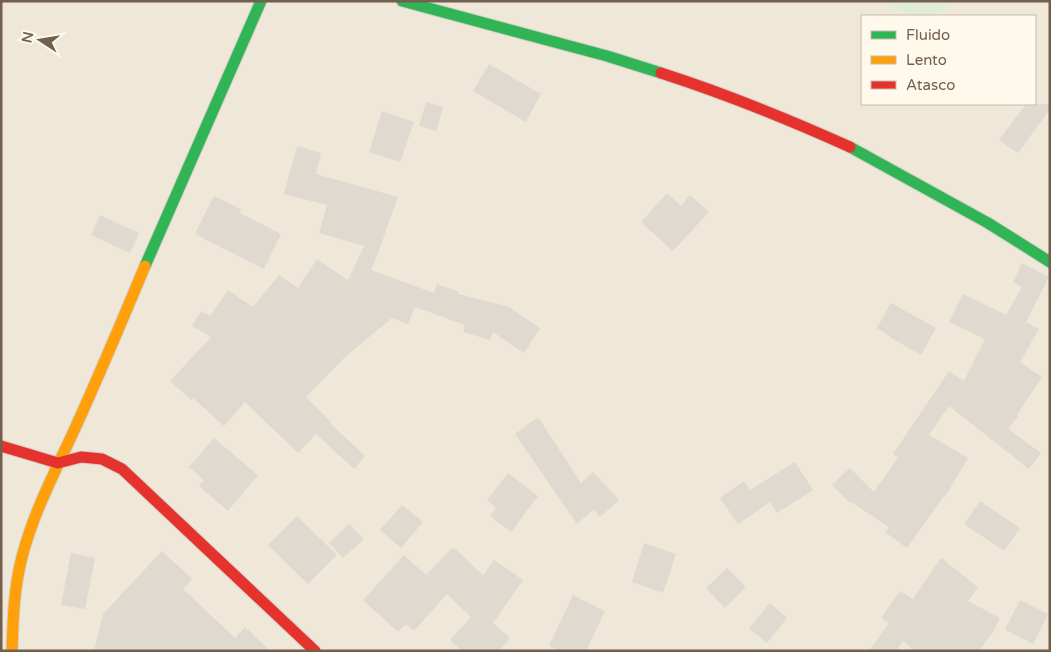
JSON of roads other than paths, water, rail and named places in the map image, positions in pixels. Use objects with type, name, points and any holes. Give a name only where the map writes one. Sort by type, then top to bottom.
[{"type":"street","points":[[12,651],[18,578],[23,552],[32,523],[58,463],[76,428],[261,1]]},
{"type":"street","points":[[402,1],[607,56],[707,88],[787,119],[850,147],[988,224],[1050,262]]},
{"type":"street","points":[[1,446],[58,463],[81,457],[102,460],[122,470],[314,651]]}]
